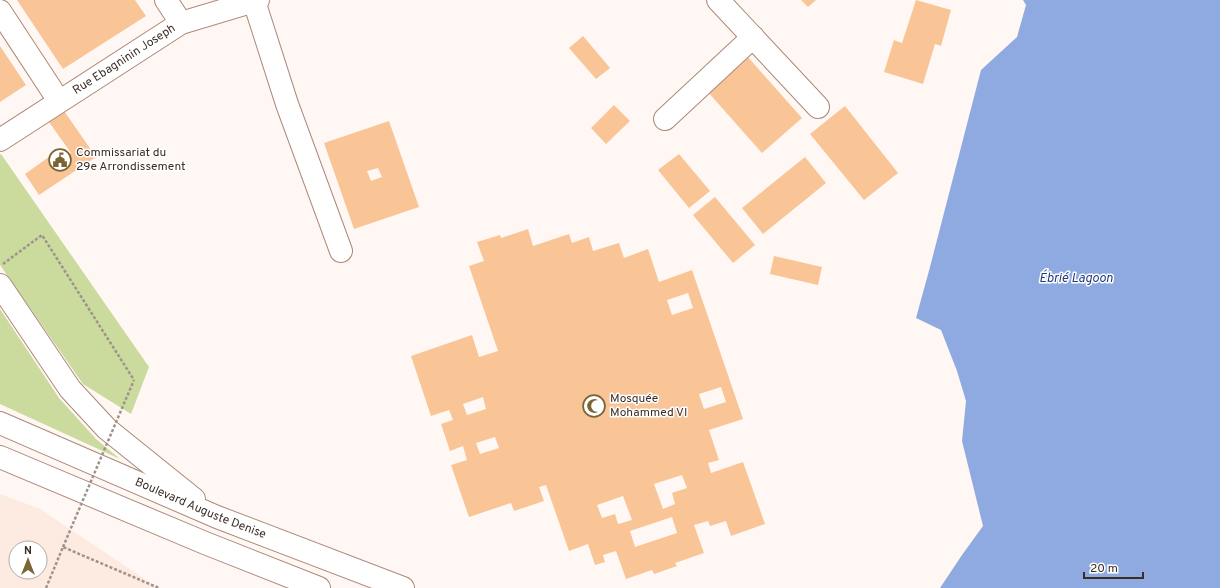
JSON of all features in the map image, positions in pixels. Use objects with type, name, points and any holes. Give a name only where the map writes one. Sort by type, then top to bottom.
[{"type":"main road","points":[[166,0],[182,23]]},
{"type":"main road","points":[[718,0],[818,107]]},
{"type":"main road","points":[[256,1],[287,104],[341,251]]},
{"type":"main road","name":"Rue Ebagninin Joseph","points":[[0,140],[182,23],[256,1]]},
{"type":"main road","points":[[0,11],[59,101]]},
{"type":"main road","points":[[665,119],[753,37]]},
{"type":"main road","points":[[0,285],[70,388],[107,429],[217,517]]},
{"type":"main road","name":"Boulevard Auguste Denise","points":[[0,423],[217,517],[403,588]]},
{"type":"main road","points":[[0,457],[205,543],[319,588]]},
{"type":"path","points":[[0,266],[42,235],[134,380],[46,588]]},
{"type":"path","points":[[63,547],[159,588]]},
{"type":"shaded area","points":[[0,494],[40,509],[158,588],[0,588]]},
{"type":"green space","points":[[1,154],[149,367],[131,414],[83,384],[0,265]]},
{"type":"green space","points":[[0,309],[59,398],[96,439],[120,459],[0,404]]},
{"type":"water","name":"Ébrié Lagoon","points":[[1023,0],[1220,0],[1220,588],[940,588],[983,526],[962,441],[966,401],[957,371],[941,330],[916,318],[981,70],[1017,37],[1026,5]]},
{"type":"building","points":[[17,0],[135,0],[146,16],[63,69]]},
{"type":"building","points":[[801,0],[816,0],[808,7]]},
{"type":"building","points":[[916,0],[951,10],[941,46],[935,44],[923,84],[884,72],[894,40],[902,43]]},
{"type":"building","points":[[583,36],[610,68],[596,79],[569,48]]},
{"type":"building","points":[[0,46],[26,85],[0,102]]},
{"type":"building","points":[[747,56],[802,118],[762,153],[707,91]]},
{"type":"building","points":[[614,105],[630,121],[606,144],[591,128]]},
{"type":"building","points":[[845,106],[898,173],[864,200],[810,134]]},
{"type":"building","points":[[64,111],[96,157],[39,195],[25,174],[53,154],[58,162],[71,153],[49,122]]},
{"type":"building","points":[[389,121],[419,207],[354,229],[324,143]],"holes":[[[378,168],[382,177],[371,181],[367,171]]]},
{"type":"building","points":[[679,154],[710,191],[689,208],[658,170]]},
{"type":"building","points":[[805,157],[826,183],[763,234],[742,208]]},
{"type":"building","points":[[715,197],[755,245],[733,263],[693,215]]},
{"type":"building","name":"Mosquée Mohammed VI","points":[[528,229],[533,246],[569,234],[572,243],[589,237],[593,251],[619,243],[624,258],[648,249],[659,282],[692,270],[743,419],[709,430],[719,460],[708,463],[711,473],[743,462],[765,524],[731,536],[726,521],[710,526],[708,521],[694,525],[704,553],[675,563],[677,566],[654,574],[652,570],[626,579],[616,551],[603,555],[605,562],[595,565],[588,544],[569,551],[546,485],[539,487],[544,501],[514,511],[511,503],[469,517],[451,465],[467,460],[463,446],[450,451],[441,424],[453,420],[449,410],[431,416],[411,356],[472,335],[479,357],[498,351],[469,266],[484,261],[477,242],[500,235],[501,238]],"holes":[[[688,293],[693,308],[672,315],[667,300]],[[721,387],[726,402],[704,409],[699,394]],[[483,397],[486,409],[467,415],[463,404]],[[495,437],[499,448],[480,454],[476,443]],[[682,475],[687,488],[672,493],[675,504],[663,509],[654,484]],[[623,496],[632,520],[618,524],[615,514],[602,518],[597,505]],[[672,517],[677,533],[635,547],[630,531]]]},
{"type":"building","points":[[774,256],[822,267],[818,285],[770,274]]},
{"type":"place","name":"Commissariat du 29e Arrondissement","points":[[60,160]]},
{"type":"place","name":"Mosquée Mohammed VI","points":[[594,406]]}]
